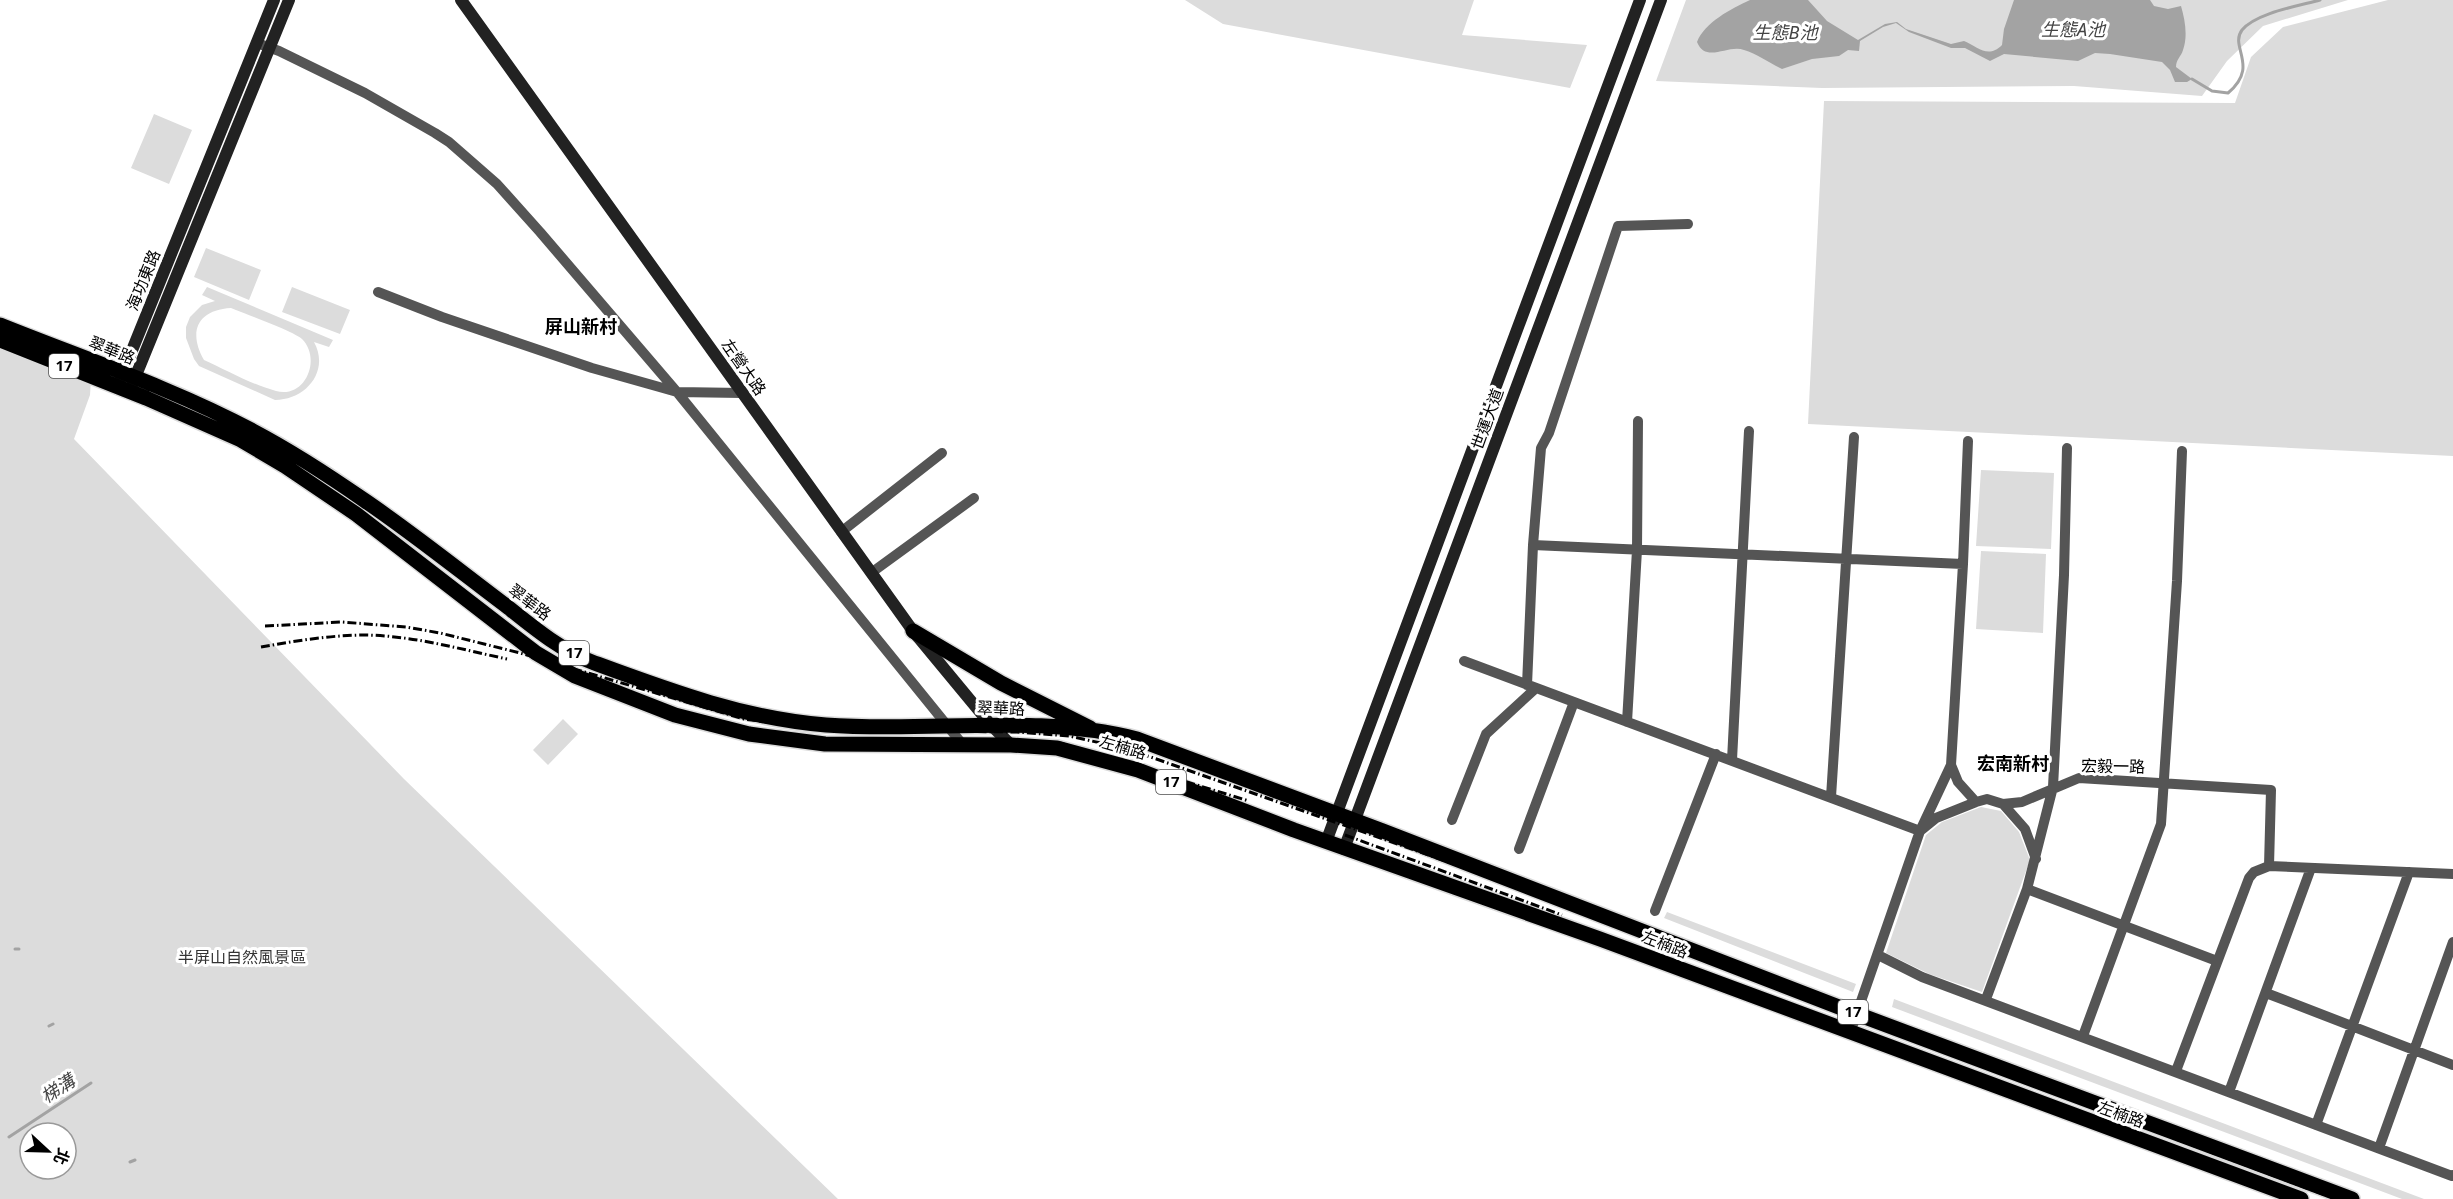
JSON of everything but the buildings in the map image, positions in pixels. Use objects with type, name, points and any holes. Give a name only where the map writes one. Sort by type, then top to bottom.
[{"type":"main road","name":"翠華路","points":[[0,325],[126,383],[241,440],[285,466],[356,514],[536,652],[575,676],[675,715],[749,734],[825,744],[1011,745]]},
{"type":"main road","name":"翠華路","points":[[0,340],[126,383],[184,398],[251,429],[296,455],[366,501],[544,635],[587,661],[682,695],[750,714],[824,725],[869,727],[990,724],[1095,730]]},
{"type":"main road","points":[[913,631],[1001,683],[1095,730]]},
{"type":"main road","name":"左楠路","points":[[1095,730],[1137,739],[1857,1014],[2352,1199]]},
{"type":"main road","name":"左楠路","points":[[1011,745],[1057,748],[1138,770],[1344,849],[1600,939],[2301,1199]]},
{"type":"street","name":"海功東路","points":[[263,45],[274,0]]},
{"type":"street","name":"海功東路","points":[[126,383],[263,45],[288,0]]},
{"type":"street","name":"左營大路","points":[[461,0],[913,631],[990,724],[1011,745]]},
{"type":"street","name":"世運大道","points":[[1326,842],[1640,0]]},
{"type":"street","name":"世運大道","points":[[1344,849],[1661,0]]},
{"type":"street","points":[[263,45],[365,93],[449,142],[497,184],[677,392],[963,745]]},
{"type":"street","points":[[1452,820],[1486,734],[1531,686],[1533,545],[1541,448],[1549,433],[1618,226],[1688,224]]},
{"type":"street","points":[[378,292],[442,317],[592,368],[677,392],[742,393]]},
{"type":"street","points":[[1627,722],[1637,550],[1638,421]]},
{"type":"street","points":[[1732,760],[1749,431]]},
{"type":"street","points":[[1831,797],[1854,437]]},
{"type":"street","points":[[1850,1033],[1920,831],[1951,765],[1968,441]]},
{"type":"street","points":[[1986,999],[2037,859],[2053,787],[2064,575],[2067,448]]},
{"type":"street","points":[[2083,1036],[2161,824],[2182,451]]},
{"type":"street","points":[[841,532],[942,453]]},
{"type":"street","points":[[871,573],[974,498]]},
{"type":"street","points":[[1533,545],[1963,564]]},
{"type":"street","points":[[1464,661],[1920,831]]},
{"type":"street","points":[[1519,849],[1574,702]]},
{"type":"street","points":[[1655,911],[1716,754]]},
{"type":"street","points":[[1951,765],[1958,782],[1976,802]]},
{"type":"street","name":"宏毅一路","points":[[1920,831],[1935,818],[1976,802],[1987,799],[2003,804],[2022,802],[2053,787],[2085,777],[2271,790],[2269,866]]},
{"type":"street","points":[[2003,804],[2025,829],[2037,859]]},
{"type":"street","points":[[2176,1071],[2249,878],[2262,868],[2269,866],[2453,874]]},
{"type":"street","points":[[2229,1092],[2311,868]]},
{"type":"street","points":[[2316,1125],[2409,872]]},
{"type":"street","points":[[2027,889],[2217,961]]},
{"type":"street","points":[[2379,1148],[2453,942]]},
{"type":"street","points":[[1878,955],[1922,977],[2453,1175]]},
{"type":"street","points":[[2266,993],[2453,1065]]},
{"type":"green space","points":[[1185,0],[1474,0],[1462,35],[1587,45],[1570,88],[1223,24]]},
{"type":"green space","points":[[1686,0],[2348,0],[2263,26],[2227,61],[2202,96],[2074,86],[1822,88],[1656,81]]},
{"type":"green space","points":[[2388,0],[2453,0],[2453,456],[1808,424],[1824,101],[2235,103],[2251,57],[2283,27]]},
{"type":"green space","points":[[154,114],[192,130],[169,184],[131,168]]},
{"type":"green space","points":[[206,248],[261,270],[249,300],[194,277]]},
{"type":"green space","points":[[207,287],[333,340],[329,347],[314,342],[319,363],[312,382],[296,395],[275,400],[199,366],[186,338],[186,327],[190,317],[202,305],[215,301],[202,295]],"holes":[[[231,308],[280,327],[302,339],[308,347],[310,357],[307,376],[302,383],[286,392],[276,391],[204,360],[197,340],[199,324],[210,313]]]},
{"type":"green space","points":[[292,287],[350,310],[340,334],[282,312]]},
{"type":"green space","name":"半屏山自然風景區","points":[[0,348],[91,379],[90,395],[74,439],[404,779],[838,1199],[0,1199]]},
{"type":"green space","points":[[1981,470],[2054,473],[2051,549],[1976,546]]},
{"type":"green space","points":[[1981,551],[2046,554],[2043,633],[1976,629]]},
{"type":"green space","points":[[563,719],[578,734],[548,765],[533,750]]},
{"type":"green space","points":[[1981,807],[2001,811],[2019,832],[2030,860],[1982,992],[1929,974],[1886,953],[1926,835],[1942,822]]},
{"type":"green space","points":[[1667,912],[1856,984],[1853,992],[1664,918]]},
{"type":"green space","points":[[1894,999],[2424,1199],[2402,1199],[1892,1007]]},
{"type":"water","name":"生態A池","points":[[1750,0],[1808,0],[1827,21],[1858,40],[1885,24],[1897,22],[1906,29],[1951,44],[1964,41],[1978,49],[1992,51],[2002,45],[2004,29],[2014,0],[2150,0],[2154,6],[2168,9],[2181,6],[2186,34],[2176,67],[2192,79],[2187,82],[2175,82],[2170,70],[2162,62],[2110,54],[2095,53],[2078,61],[2004,54],[1990,61],[1965,48],[1951,48],[1909,32],[1896,23],[1883,27],[1860,41],[1859,51],[1848,50],[1839,56],[1812,59],[1782,69],[1744,50],[1731,49],[1712,53],[1701,48],[1697,42],[1712,22]]},
{"type":"waterway","points":[[2192,79],[2212,91],[2228,93],[2242,74],[2239,43],[2242,30],[2248,24],[2267,15],[2320,0]]},
{"type":"waterway","points":[[49,1026],[53,1024]]},
{"type":"waterway","name":"梯溝","points":[[9,1137],[91,1083]]},
{"type":"waterway","points":[[130,1162],[135,1160]]},
{"type":"railway","points":[[265,626],[342,622],[406,627],[440,633],[520,653],[744,719],[827,730],[1017,732],[1069,736],[1128,749],[1499,880],[1819,1005],[2336,1199]]},
{"type":"railway","points":[[261,647],[326,637],[366,635],[419,640],[507,659]]},
{"type":"railway","points":[[1060,743],[1249,801]]},
{"type":"railway","points":[[1345,835],[1562,915]]},
{"type":"district","name":"屏山新村","points":[[581,327]]},
{"type":"district","name":"宏南新村","points":[[2013,764]]},
{"type":"water label","name":"生態B池","points":[[1785,33]]}]
